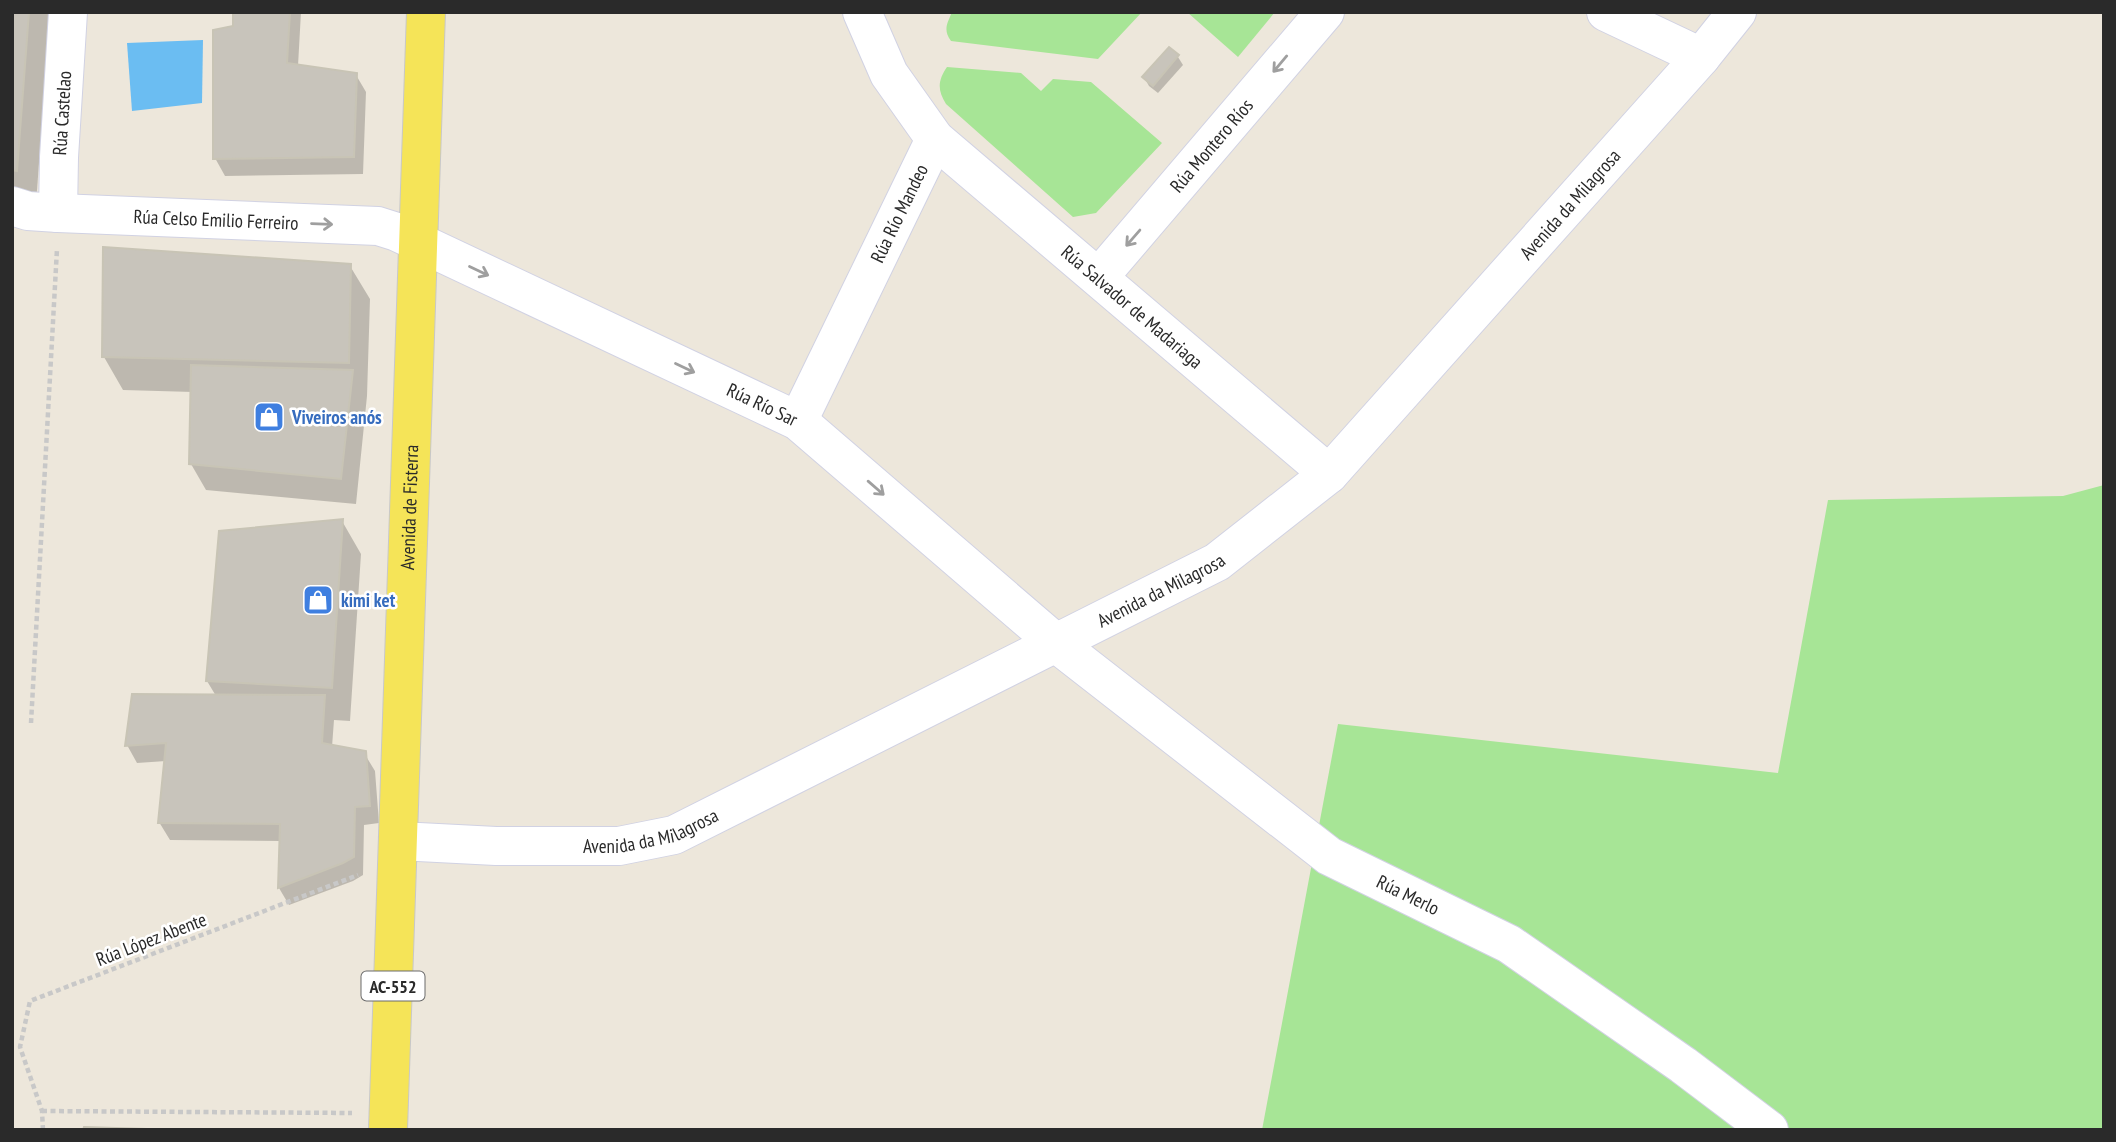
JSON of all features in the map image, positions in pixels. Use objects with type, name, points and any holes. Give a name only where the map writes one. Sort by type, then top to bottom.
[{"type":"main road","name":"Avenida de Fisterra","points":[[388,1122],[426,12]]},
{"type":"street","name":"Rúa Castelao","points":[[58,213],[68,12]]},
{"type":"street","points":[[862,12],[890,74],[935,139]]},
{"type":"street","name":"Rúa Montero Ríos","points":[[1099,277],[1325,12]]},
{"type":"street","points":[[1606,12],[1701,57]]},
{"type":"street","name":"Avenida da Milagrosa","points":[[399,841],[495,846],[619,846],[674,835],[1217,562],[1329,474],[1701,57],[1737,12]]},
{"type":"street","name":"Rúa Salvador de Madariaga","points":[[935,139],[1329,474]]},
{"type":"street","name":"Rúa Río Mandeo","points":[[798,421],[935,139]]},
{"type":"street","name":"Rúa Celso Emilio Ferreiro","points":[[12,206],[28,211],[58,213],[378,226],[417,242]]},
{"type":"street","name":"Rúa Río Sar","points":[[417,242],[798,421],[1057,644]]},
{"type":"street","name":"Rúa Merlo","points":[[1057,644],[1329,856],[1509,944],[1683,1065],[1769,1130]]},
{"type":"path","points":[[31,723],[58,213]]},
{"type":"path","name":"Rúa López Abente","points":[[43,1130],[42,1111],[20,1047],[30,1000],[361,874],[399,841]]},
{"type":"path","points":[[42,1111],[388,1122]]},
{"type":"green space","points":[[952,12],[1142,12],[1098,59],[951,41],[946,30]]},
{"type":"green space","points":[[1187,12],[1275,12],[1238,57]]},
{"type":"green space","points":[[947,67],[1021,73],[1041,91],[1053,79],[1091,82],[1162,143],[1096,213],[1073,217],[946,104],[940,85]]},
{"type":"green space","points":[[2104,485],[2104,1130],[1262,1130],[1338,724],[1778,773],[1828,500],[2063,496]]},
{"type":"water","points":[[203,40],[202,103],[132,111],[127,43]]},
{"type":"building","points":[[12,12],[29,12],[17,171],[12,170]]},
{"type":"building","points":[[233,12],[290,12],[287,63],[357,73],[354,157],[213,159],[213,30],[233,26]]},
{"type":"building","points":[[1169,47],[1179,55],[1153,86],[1142,77]]},
{"type":"building","points":[[103,247],[351,264],[349,363],[102,357]]},
{"type":"building","name":"Viveiros anós","points":[[191,365],[353,370],[341,479],[189,464]]},
{"type":"building","points":[[343,519],[332,688],[206,681],[219,531]]},
{"type":"building","points":[[132,694],[325,695],[322,743],[366,751],[370,806],[355,807],[354,857],[278,888],[280,824],[158,823],[166,743],[125,746]]},
{"type":"building","points":[[84,1127],[179,1130],[83,1130]]},
{"type":"place","name":"Viveiros anós","points":[[269,417]]},
{"type":"place","name":"kimi ket","points":[[318,600]]}]
